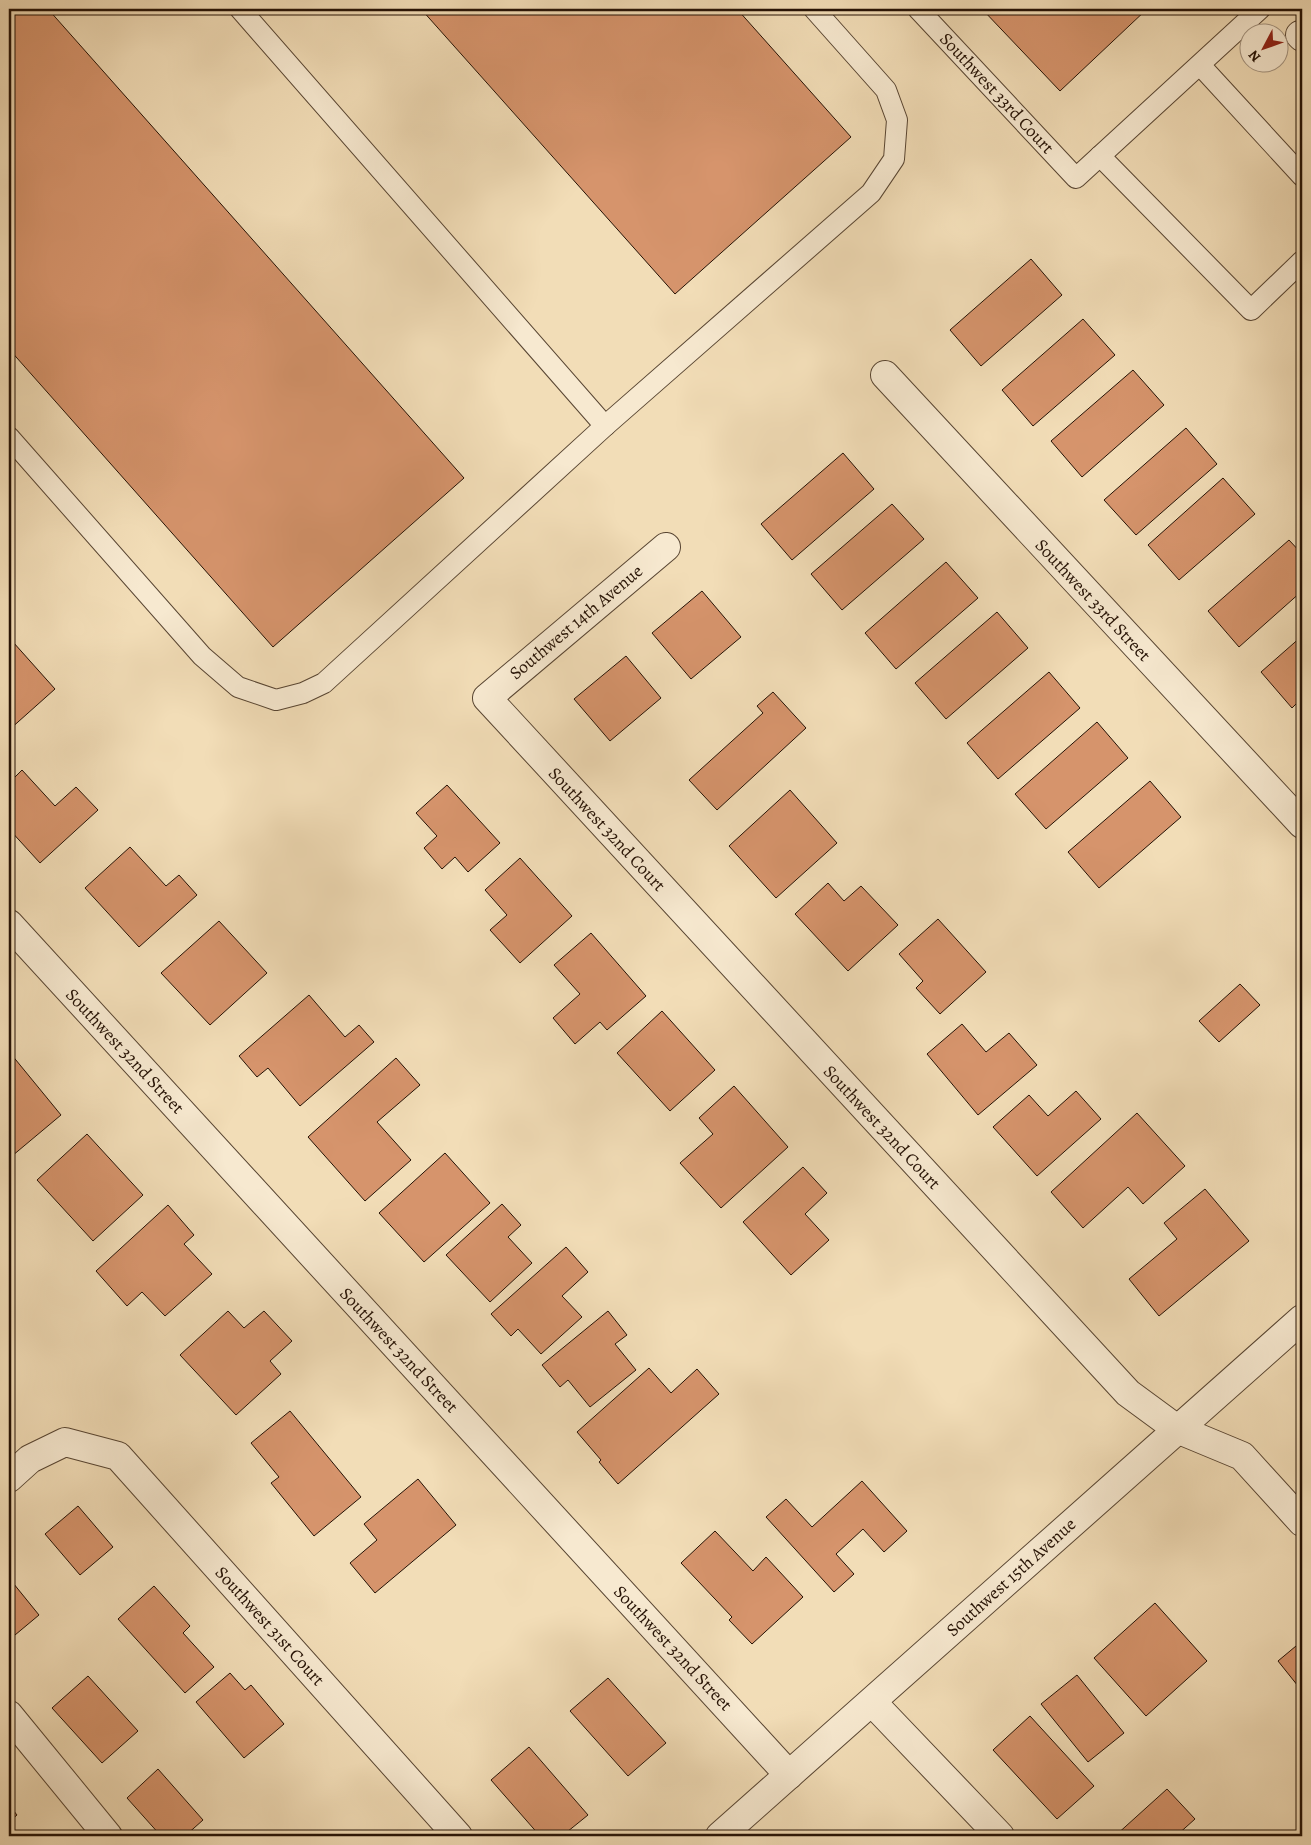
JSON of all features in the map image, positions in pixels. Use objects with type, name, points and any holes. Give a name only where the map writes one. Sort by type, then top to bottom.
[{"type":"street","name":"Southwest 33rd Street","points":[[885,375],[1302,824]]},
{"type":"street","name":"Southwest 14th Avenue","points":[[487,698],[666,547]]},
{"type":"street","name":"Southwest 32nd Court","points":[[487,698],[1128,1393],[1177,1428],[1242,1456],[1302,1522]]},
{"type":"street","name":"Southwest 32nd Street","points":[[9,924],[789,1775]]},
{"type":"street","name":"Southwest 15th Avenue","points":[[720,1836],[1177,1428],[1302,1319]]},
{"type":"street","name":"Southwest 31st Court","points":[[9,1478],[30,1459],[64,1442],[118,1456],[458,1836]]},
{"type":"street","points":[[872,1702],[1000,1836]]},
{"type":"street","points":[[9,1715],[108,1836]]},
{"type":"lane","points":[[240,9],[605,426]]},
{"type":"lane","points":[[9,437],[202,656],[238,687],[276,700],[302,693],[324,683],[605,426],[871,193],[894,159],[897,120],[886,90],[814,9]]},
{"type":"lane","name":"Southwest 33rd Court","points":[[918,9],[1076,178],[1100,156]]},
{"type":"lane","points":[[1260,9],[1100,156],[1251,310],[1302,261]]},
{"type":"lane","points":[[1200,65],[1302,176]]},
{"type":"building","points":[[9,9],[48,9],[464,478],[273,647],[9,349]]},
{"type":"building","points":[[421,9],[737,9],[851,137],[675,294]]},
{"type":"building","points":[[982,9],[1147,9],[1060,91]]},
{"type":"building","points":[[1031,259],[1062,295],[981,366],[950,330]]},
{"type":"building","points":[[1083,319],[1115,355],[1033,426],[1002,390]]},
{"type":"building","points":[[1133,370],[1164,405],[1082,477],[1051,441]]},
{"type":"building","points":[[1186,428],[1217,464],[1136,535],[1104,500]]},
{"type":"building","points":[[843,453],[874,489],[792,560],[761,524]]},
{"type":"building","points":[[1223,478],[1255,514],[1179,580],[1148,545]]},
{"type":"building","points":[[892,504],[924,539],[842,610],[811,574]]},
{"type":"building","points":[[1289,540],[1302,554],[1302,591],[1239,647],[1208,611]]},
{"type":"building","points":[[946,562],[978,598],[896,669],[865,633]]},
{"type":"building","points":[[702,591],[741,637],[691,679],[652,633]]},
{"type":"building","points":[[997,612],[1028,648],[946,719],[915,683]]},
{"type":"building","points":[[1302,636],[1302,698],[1292,708],[1261,672]]},
{"type":"building","points":[[13,642],[55,689],[9,730],[9,646]]},
{"type":"building","points":[[626,656],[661,698],[610,741],[574,699]]},
{"type":"building","points":[[1049,672],[1080,708],[998,779],[967,743]]},
{"type":"building","points":[[773,692],[806,728],[717,810],[689,780],[763,713],[757,706]]},
{"type":"building","points":[[1097,722],[1128,758],[1046,829],[1015,794]]},
{"type":"building","points":[[22,770],[55,806],[76,787],[98,810],[40,863],[9,829],[9,783]]},
{"type":"building","points":[[1150,781],[1181,817],[1099,888],[1068,852]]},
{"type":"building","points":[[447,785],[500,843],[468,872],[455,857],[442,869],[424,848],[437,836],[416,813]]},
{"type":"building","points":[[790,790],[837,843],[776,898],[729,846]]},
{"type":"building","points":[[130,847],[166,886],[179,875],[197,895],[139,947],[85,888]]},
{"type":"building","points":[[520,858],[572,916],[520,963],[490,930],[507,915],[485,890]]},
{"type":"building","points":[[828,883],[844,901],[861,886],[898,925],[848,971],[795,914]]},
{"type":"building","points":[[938,919],[986,972],[940,1014],[916,988],[923,981],[899,954]]},
{"type":"building","points":[[219,921],[267,973],[210,1025],[161,973]]},
{"type":"building","points":[[591,933],[646,996],[607,1030],[600,1022],[575,1044],[553,1018],[580,994],[554,965]]},
{"type":"building","points":[[1240,984],[1260,1005],[1219,1042],[1199,1021]]},
{"type":"building","points":[[309,995],[345,1037],[359,1025],[374,1042],[300,1106],[268,1068],[257,1077],[239,1056]]},
{"type":"building","points":[[662,1011],[715,1070],[670,1111],[617,1053]]},
{"type":"building","points":[[962,1024],[986,1052],[1009,1033],[1037,1065],[978,1115],[927,1054]]},
{"type":"building","points":[[11,1054],[61,1115],[12,1156],[9,1152],[9,1056]]},
{"type":"building","points":[[396,1058],[420,1085],[377,1122],[411,1160],[365,1201],[308,1137]]},
{"type":"building","points":[[734,1086],[788,1147],[721,1208],[680,1163],[713,1134],[699,1118]]},
{"type":"building","points":[[1076,1091],[1101,1119],[1037,1176],[993,1127],[1029,1095],[1048,1116]]},
{"type":"building","points":[[1137,1113],[1185,1166],[1143,1204],[1128,1187],[1083,1228],[1051,1192]]},
{"type":"building","points":[[87,1134],[143,1195],[93,1241],[37,1180]]},
{"type":"building","points":[[445,1153],[490,1203],[424,1262],[379,1213]]},
{"type":"building","points":[[803,1167],[827,1193],[805,1214],[829,1240],[791,1275],[743,1222]]},
{"type":"building","points":[[1205,1189],[1249,1241],[1159,1316],[1129,1279],[1177,1239],[1164,1223]]},
{"type":"building","points":[[502,1204],[521,1225],[508,1237],[532,1263],[490,1302],[446,1255]]},
{"type":"building","points":[[168,1205],[194,1235],[184,1244],[212,1274],[165,1316],[142,1292],[127,1306],[96,1271]]},
{"type":"building","points":[[566,1247],[588,1272],[562,1296],[582,1317],[541,1354],[518,1329],[511,1336],[491,1314]]},
{"type":"building","points":[[228,1311],[244,1328],[264,1311],[292,1341],[270,1361],[281,1374],[236,1415],[180,1355]]},
{"type":"building","points":[[608,1311],[627,1335],[615,1344],[636,1370],[590,1407],[568,1380],[560,1387],[542,1365]]},
{"type":"building","points":[[649,1368],[671,1393],[697,1369],[719,1394],[618,1484],[599,1462],[601,1460],[577,1432]]},
{"type":"building","points":[[290,1411],[361,1497],[314,1536],[271,1483],[279,1477],[251,1443]]},
{"type":"building","points":[[418,1479],[456,1525],[375,1593],[350,1563],[377,1540],[364,1524]]},
{"type":"building","points":[[862,1481],[907,1531],[884,1552],[863,1529],[836,1554],[854,1574],[834,1592],[766,1517],[786,1499],[812,1527]]},
{"type":"building","points":[[78,1506],[113,1547],[80,1575],[45,1534]]},
{"type":"building","points":[[715,1531],[753,1571],[766,1557],[803,1597],[752,1644],[729,1620],[732,1617],[681,1563]]},
{"type":"building","points":[[9,1578],[39,1615],[9,1640]]},
{"type":"building","points":[[154,1586],[190,1626],[183,1633],[214,1667],[185,1693],[118,1619]]},
{"type":"building","points":[[1155,1603],[1207,1661],[1146,1716],[1094,1658]]},
{"type":"building","points":[[1302,1641],[1302,1691],[1278,1661]]},
{"type":"building","points":[[230,1673],[245,1690],[251,1685],[284,1724],[244,1758],[196,1702]]},
{"type":"building","points":[[1077,1675],[1124,1733],[1088,1762],[1041,1704]]},
{"type":"building","points":[[88,1676],[138,1731],[102,1763],[52,1708]]},
{"type":"building","points":[[608,1678],[666,1743],[628,1776],[570,1711]]},
{"type":"building","points":[[1030,1716],[1094,1786],[1057,1819],[993,1750]]},
{"type":"building","points":[[529,1747],[588,1815],[562,1836],[540,1836],[491,1780]]},
{"type":"building","points":[[158,1769],[203,1820],[185,1836],[161,1836],[127,1798]]},
{"type":"building","points":[[1167,1789],[1195,1819],[1176,1836],[1115,1836]]},
{"type":"building","points":[[9,1805],[17,1815],[9,1822]]}]
